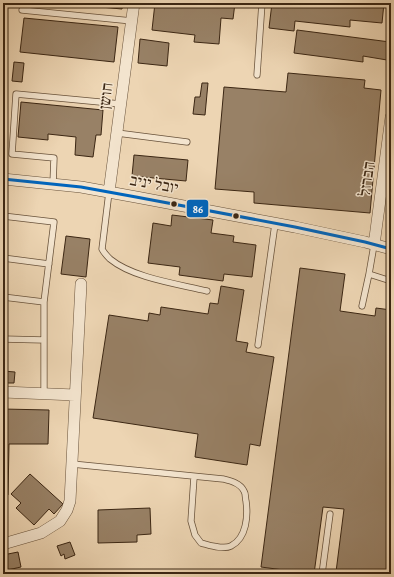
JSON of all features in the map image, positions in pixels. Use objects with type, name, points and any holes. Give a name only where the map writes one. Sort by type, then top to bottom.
[{"type":"street","name":"חושן","points":[[109,192],[134,3]]},
{"type":"street","name":"הברזל","points":[[374,245],[391,117]]},
{"type":"street","name":"יובל יניב","points":[[3,178],[81,187],[136,196],[391,249]]},
{"type":"street","points":[[3,544],[41,533],[60,521],[67,510],[70,501],[81,284]]},
{"type":"street","points":[[3,392],[75,395]]},
{"type":"lane","points":[[257,75],[262,3]]},
{"type":"lane","points":[[22,10],[132,21]]},
{"type":"lane","points":[[53,184],[54,158],[12,154],[16,94],[121,104]]},
{"type":"lane","points":[[117,133],[187,142]]},
{"type":"lane","points":[[109,192],[102,249],[109,258],[123,268],[146,277],[207,291]]},
{"type":"lane","points":[[3,216],[54,222],[44,302],[44,394]]},
{"type":"lane","points":[[258,345],[275,224]]},
{"type":"lane","points":[[362,306],[374,245]]},
{"type":"lane","points":[[3,258],[49,264]]},
{"type":"lane","points":[[369,274],[391,281]]},
{"type":"lane","points":[[3,297],[44,302]]},
{"type":"lane","points":[[3,339],[44,340]]},
{"type":"lane","points":[[72,464],[223,479],[235,482],[245,492],[247,511],[245,527],[239,539],[231,546],[218,548],[200,543],[194,535],[191,521],[194,477]]},
{"type":"lane","points":[[322,574],[330,514]]},
{"type":"building","points":[[90,3],[123,3],[122,9],[90,6]]},
{"type":"building","points":[[155,3],[235,3],[233,19],[221,18],[219,44],[194,42],[195,35],[152,30]]},
{"type":"building","points":[[272,3],[384,3],[382,23],[350,20],[350,27],[295,21],[294,31],[269,28]]},
{"type":"building","points":[[24,18],[118,27],[114,62],[20,52]]},
{"type":"building","points":[[297,30],[390,42],[387,60],[363,56],[363,62],[294,53]]},
{"type":"building","points":[[140,39],[169,43],[167,66],[138,63]]},
{"type":"building","points":[[14,62],[24,63],[22,82],[12,81]]},
{"type":"building","points":[[288,73],[365,80],[364,88],[381,90],[370,213],[254,203],[254,192],[215,189],[224,87],[286,92]]},
{"type":"building","points":[[202,83],[208,83],[205,115],[193,114],[195,97],[200,97]]},
{"type":"building","points":[[21,102],[103,110],[101,135],[96,135],[93,157],[75,155],[76,137],[48,134],[48,140],[18,137]]},
{"type":"building","points":[[134,155],[188,160],[186,181],[132,176]]},
{"type":"building","points":[[172,215],[213,220],[211,233],[234,236],[233,242],[256,245],[252,277],[224,274],[223,281],[179,275],[180,267],[148,263],[153,223],[171,226]]},
{"type":"building","points":[[66,236],[90,239],[86,277],[61,274]]},
{"type":"building","points":[[300,268],[345,274],[340,311],[375,316],[376,308],[391,310],[391,574],[346,574],[336,572],[344,509],[323,507],[314,574],[261,567]]},
{"type":"building","points":[[221,286],[244,290],[236,341],[248,343],[246,352],[274,357],[260,446],[250,444],[247,465],[195,457],[198,434],[93,418],[109,315],[148,321],[149,313],[160,315],[161,307],[208,314],[210,303],[218,304]]},
{"type":"building","points":[[3,371],[15,372],[14,383],[3,383]]},
{"type":"building","points":[[3,409],[49,410],[48,444],[9,444],[8,495],[3,495]]},
{"type":"building","points":[[30,474],[63,504],[54,514],[49,509],[34,525],[16,508],[21,503],[11,494]]},
{"type":"building","points":[[150,508],[151,534],[137,535],[137,542],[98,543],[98,510]]},
{"type":"building","points":[[70,542],[75,555],[65,559],[64,554],[61,556],[57,546]]},
{"type":"building","points":[[18,552],[21,567],[3,571],[3,555]]},
{"type":"transit line","name":"86","points":[[3,179],[81,187],[295,227],[391,249]]}]
